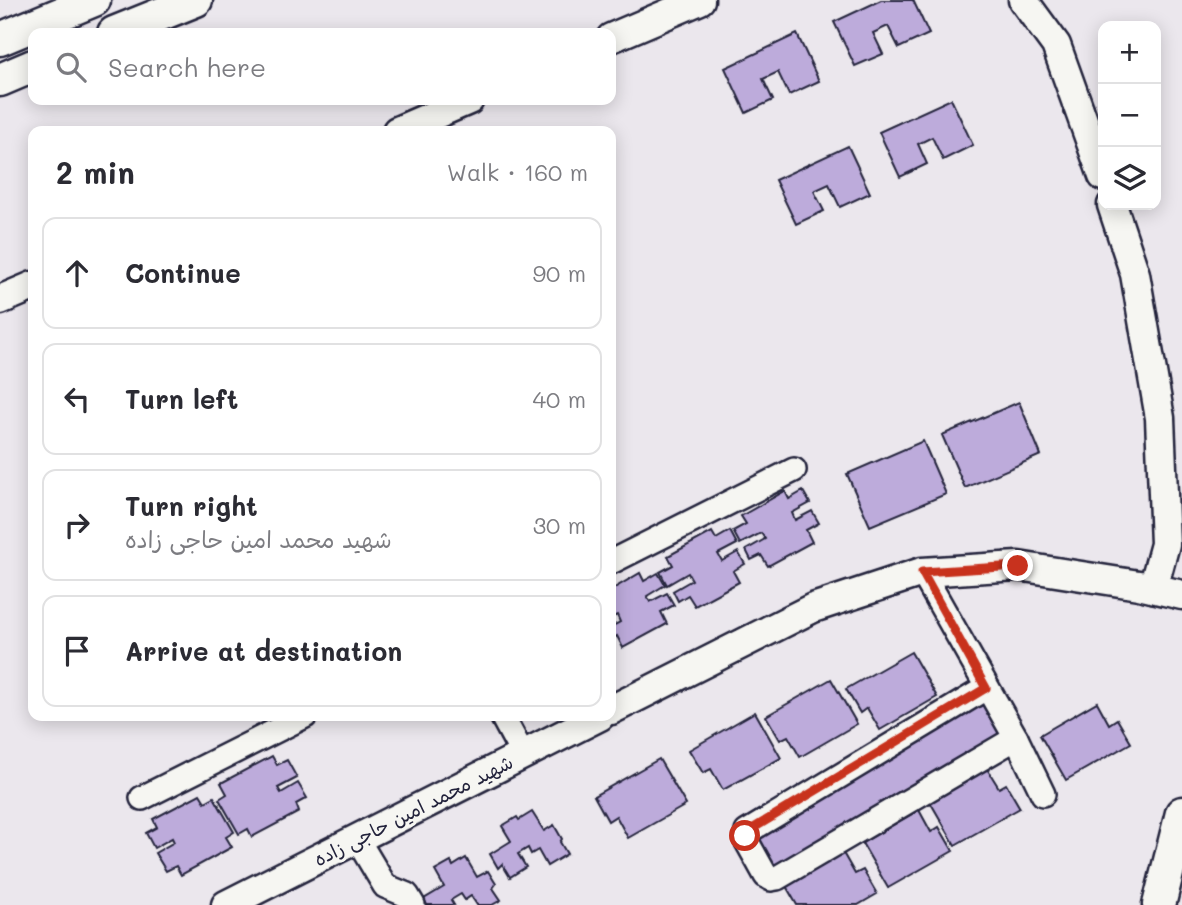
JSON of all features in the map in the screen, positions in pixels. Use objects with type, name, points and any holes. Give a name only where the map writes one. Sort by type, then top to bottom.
[{"type":"main road","points":[[28,28],[94,0]]},
{"type":"main road","points":[[126,28],[196,0]]},
{"type":"main road","points":[[0,40],[28,28]]},
{"type":"main road","points":[[0,80],[28,68]]},
{"type":"main road","points":[[1159,905],[1182,813]]},
{"type":"street","points":[[616,36],[701,0]]},
{"type":"street","points":[[1023,0],[1056,44],[1098,162]]},
{"type":"street","points":[[408,126],[457,105]]},
{"type":"street","points":[[1114,210],[1135,274],[1160,418],[1164,544],[1153,588]]},
{"type":"street","points":[[0,300],[28,288]]},
{"type":"street","points":[[616,559],[794,470]]},
{"type":"street","points":[[616,707],[813,608],[922,572],[1018,566],[1153,588],[1182,596]]},
{"type":"street","points":[[922,572],[1016,738],[1043,794]]},
{"type":"street","points":[[986,688],[747,832],[746,840],[766,876],[771,879],[777,877],[1016,738]]},
{"type":"street","points":[[142,797],[295,721]]},
{"type":"street","points":[[505,721],[523,755]]},
{"type":"street","name":"شهید محمد امین حاجی زاده","points":[[226,905],[590,721]]},
{"type":"street","points":[[357,839],[386,886],[407,895],[413,905]]},
{"type":"building","points":[[881,0],[913,0],[929,34],[899,48],[888,26],[873,33],[883,54],[855,66],[834,22]]},
{"type":"building","points":[[797,34],[819,81],[789,95],[778,72],[763,79],[773,100],[746,113],[725,68]]},
{"type":"building","points":[[951,99],[973,145],[943,160],[932,137],[918,144],[927,164],[900,177],[879,132]]},
{"type":"building","points":[[848,146],[870,193],[840,207],[829,184],[814,191],[824,211],[796,224],[775,180]]},
{"type":"building","points":[[1019,402],[1041,455],[965,488],[942,435]]},
{"type":"building","points":[[923,441],[946,494],[870,526],[847,474]]},
{"type":"building","points":[[785,491],[789,499],[803,491],[810,503],[792,513],[795,520],[812,511],[819,523],[806,530],[812,542],[768,566],[761,555],[751,560],[746,550],[765,539],[761,533],[740,544],[733,531],[746,524],[741,516]]},
{"type":"building","points":[[730,531],[737,544],[718,554],[722,561],[738,552],[745,564],[733,571],[739,582],[695,606],[688,595],[678,601],[673,591],[692,580],[688,573],[667,585],[660,572],[673,565],[668,556],[712,532],[716,539]]},
{"type":"building","points":[[640,573],[644,581],[658,573],[665,585],[647,596],[650,602],[667,593],[674,605],[661,612],[667,624],[623,648],[616,637],[616,624],[620,622],[616,616],[616,587]]},
{"type":"building","points":[[911,652],[937,697],[880,730],[867,708],[860,713],[846,689]]},
{"type":"building","points":[[831,679],[857,724],[800,757],[788,736],[780,740],[766,716]]},
{"type":"building","points":[[980,697],[1002,733],[775,869],[754,836]]},
{"type":"building","points":[[1097,702],[1109,724],[1117,719],[1131,743],[1066,780],[1040,735]]},
{"type":"building","points":[[755,712],[781,758],[723,790],[711,769],[703,773],[689,750]]},
{"type":"building","points":[[272,756],[277,765],[287,760],[297,778],[278,788],[281,793],[298,783],[307,798],[296,804],[299,812],[252,837],[248,829],[239,834],[219,799],[227,794],[221,783]]},
{"type":"building","points":[[659,759],[686,805],[628,838],[616,816],[608,821],[594,796]]},
{"type":"building","points":[[986,767],[999,788],[1006,784],[1020,808],[955,845],[929,800]]},
{"type":"building","points":[[200,794],[205,802],[214,797],[234,832],[226,837],[232,847],[181,875],[176,866],[166,871],[155,853],[174,842],[172,838],[154,848],[146,833],[157,827],[153,819]]},
{"type":"building","points":[[919,810],[931,832],[939,827],[953,851],[888,888],[862,843]]},
{"type":"building","points":[[532,812],[544,831],[554,825],[567,854],[547,866],[538,850],[531,854],[528,848],[518,854],[526,867],[510,877],[502,864],[498,868],[490,854],[511,841],[502,826]]},
{"type":"building","points":[[843,853],[855,874],[863,870],[877,894],[858,905],[797,905],[786,886]]},
{"type":"building","points":[[466,858],[477,877],[488,871],[496,884],[493,888],[501,900],[492,905],[477,905],[471,896],[465,900],[461,894],[451,900],[454,905],[427,905],[424,899],[444,887],[435,871],[451,862],[453,866]]},
{"type":"route","points":[[745,836],[747,832],[813,791],[986,688],[922,572],[1018,566]]}]
